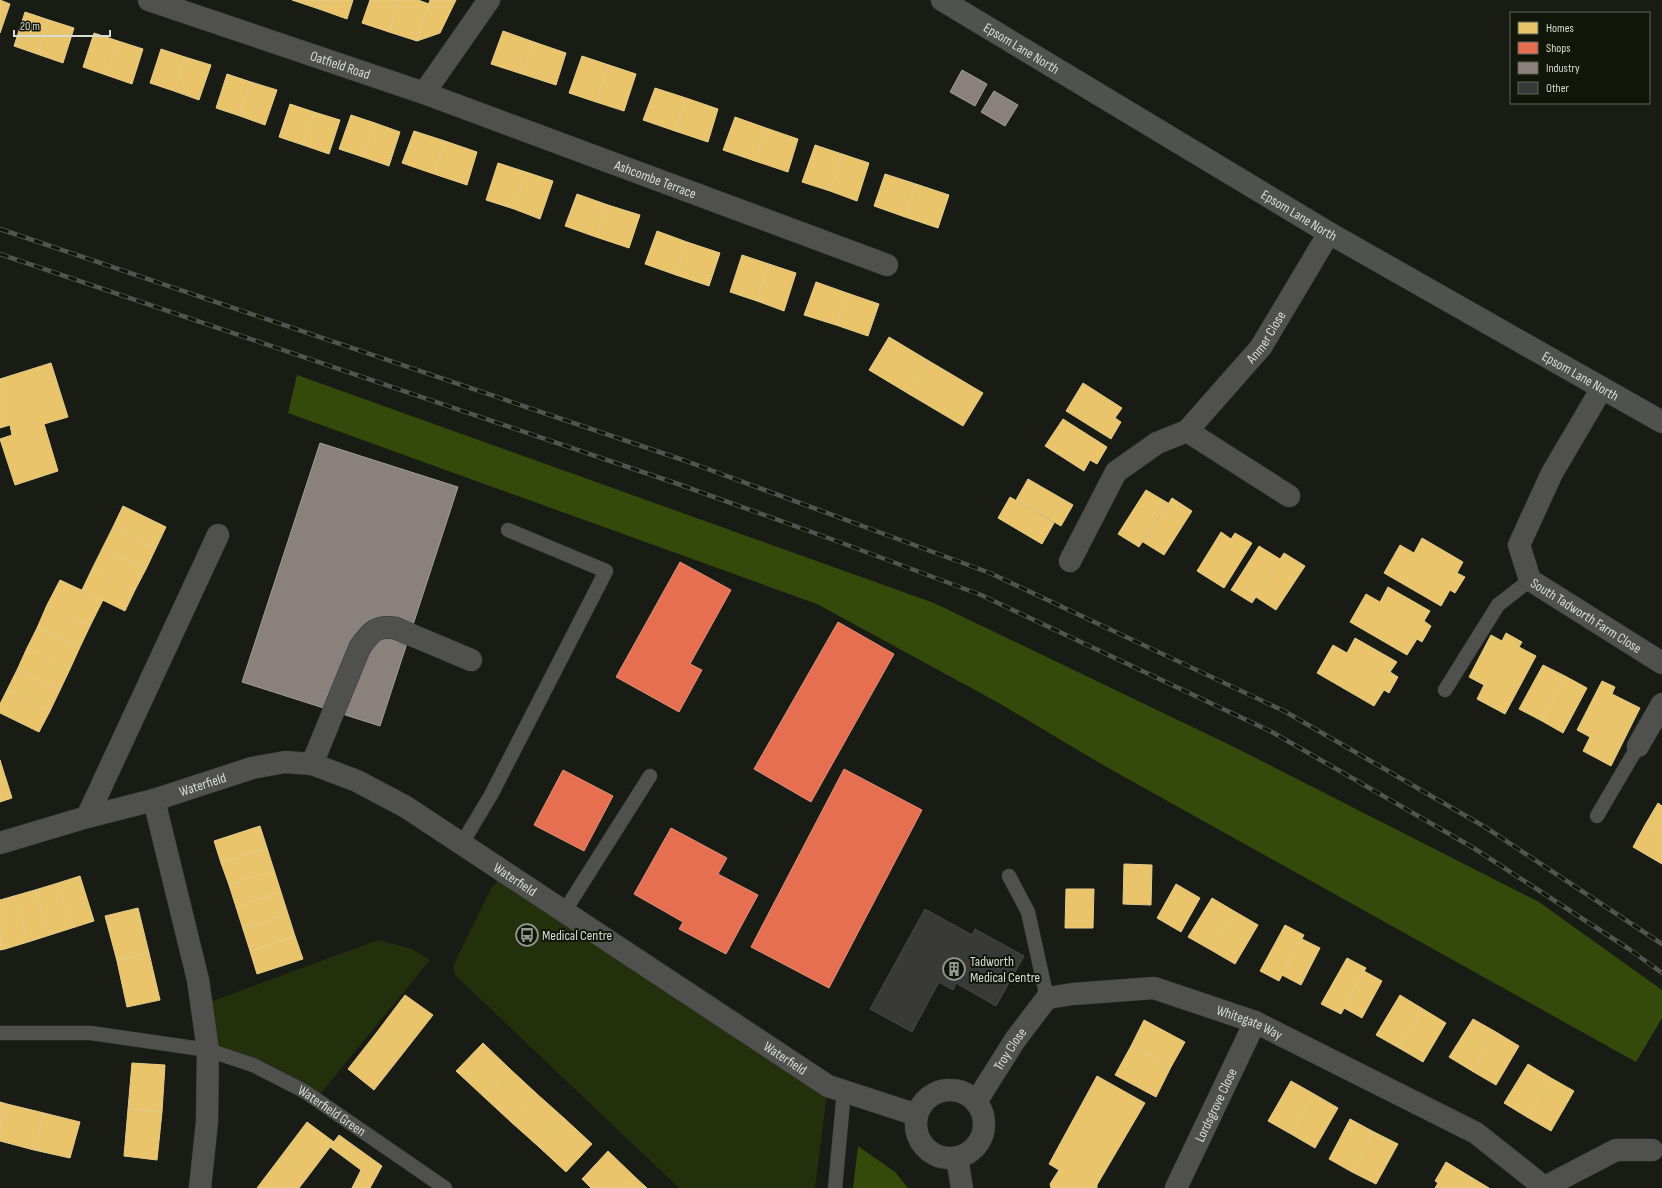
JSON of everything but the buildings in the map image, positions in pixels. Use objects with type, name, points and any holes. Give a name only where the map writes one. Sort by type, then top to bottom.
[{"type":"main road","name":"Epsom Lane North","points":[[942,0],[1329,233],[1662,422]]},
{"type":"street","name":"Oatfield Road","points":[[149,0],[424,93]]},
{"type":"street","points":[[424,93],[489,0]]},
{"type":"street","name":"Ashcombe Terrace","points":[[424,93],[887,265]]},
{"type":"street","name":"Anmer Close","points":[[1070,560],[1116,472],[1157,443],[1187,431],[1261,347],[1329,233]]},
{"type":"street","name":"South Tadworth Farm Close","points":[[1602,388],[1552,473],[1519,545],[1530,580],[1662,663]]},
{"type":"street","points":[[1187,431],[1289,496]]},
{"type":"street","points":[[87,817],[218,534]]},
{"type":"street","points":[[312,764],[360,647],[371,632],[384,626],[395,628],[471,660]]},
{"type":"street","points":[[1638,746],[1662,704]]},
{"type":"street","name":"Waterfield","points":[[0,843],[87,817],[154,800],[252,768],[285,762],[312,764],[357,781],[406,807],[828,1086],[917,1115]]},
{"type":"street","points":[[154,800],[198,980],[208,1050],[207,1122],[200,1188]]},
{"type":"street","name":"Whitegate Way","points":[[1047,998],[1073,994],[1154,988],[1255,1022],[1476,1133],[1543,1187],[1616,1150],[1652,1150]]},
{"type":"street","name":"Troy Close","points":[[976,1102],[1015,1040],[1047,998]]},
{"type":"street","name":"Lordsgrove Close","points":[[1176,1188],[1255,1022]]},
{"type":"street","points":[[948,1090],[959,1091],[968,1095],[976,1102],[982,1112],[984,1123],[982,1135],[977,1145],[968,1153],[957,1158],[945,1158],[934,1154],[925,1147],[919,1138],[916,1126],[917,1115],[925,1101],[938,1092],[948,1090]]},
{"type":"street","points":[[957,1158],[962,1188]]},
{"type":"lane","points":[[461,844],[491,795],[606,571],[508,530]]},
{"type":"lane","points":[[1445,690],[1498,605],[1530,580]]},
{"type":"lane","points":[[1597,816],[1638,746]]},
{"type":"lane","points":[[564,912],[650,776]]},
{"type":"lane","points":[[1008,876],[1028,912],[1047,998]]},
{"type":"lane","name":"Waterfield Green","points":[[0,1033],[91,1033],[208,1050],[254,1065],[304,1090],[445,1188]]},
{"type":"lane","points":[[835,1188],[844,1092]]},
{"type":"green space","points":[[297,375],[934,603],[1234,747],[1539,902],[1662,990],[1662,1018],[1636,1062],[1103,765],[997,702],[817,604],[288,413]]},
{"type":"green space","points":[[505,873],[828,1086],[815,1188],[679,1188],[455,975],[453,966],[492,887]]},
{"type":"green space","points":[[378,940],[412,949],[430,960],[316,1099],[208,1050],[202,1005]]},
{"type":"green space","points":[[858,1146],[895,1172],[908,1188],[853,1188]]},
{"type":"railway","points":[[0,229],[686,461],[990,573],[1284,711],[1485,827],[1662,944]]},
{"type":"railway","points":[[0,254],[678,484],[981,595],[1272,732],[1472,847],[1629,949],[1662,973]]},
{"type":"place","name":"Medical Centre","points":[[527,935]]},
{"type":"place","name":"Tadworth Medical Centre","points":[[954,969]]}]
